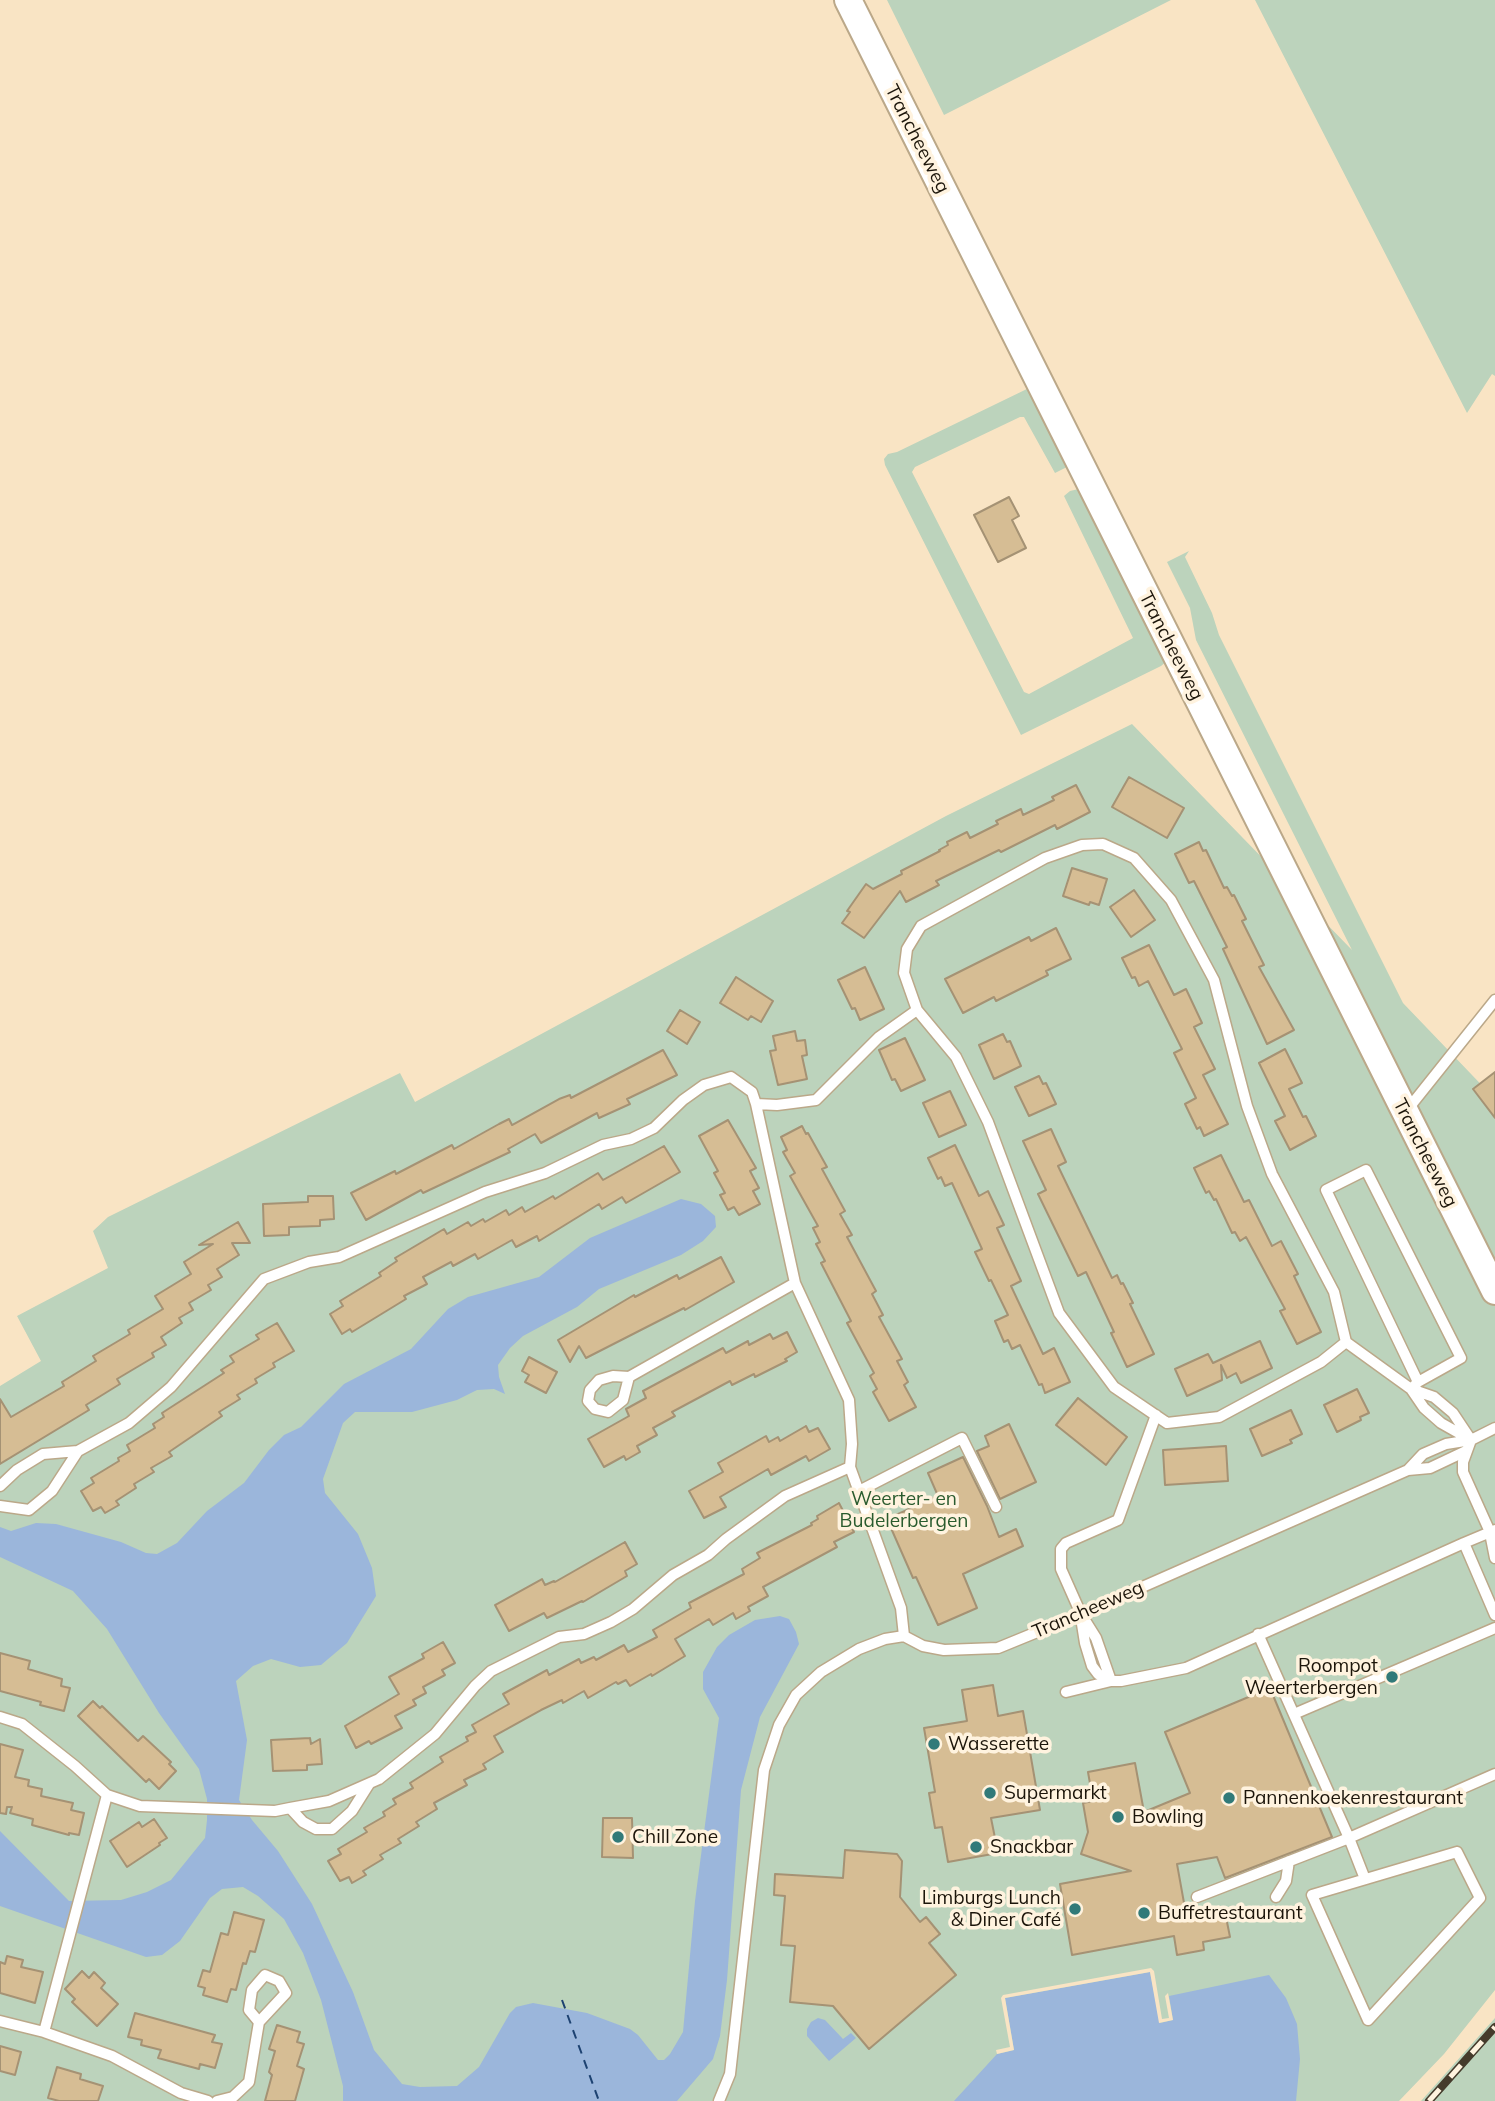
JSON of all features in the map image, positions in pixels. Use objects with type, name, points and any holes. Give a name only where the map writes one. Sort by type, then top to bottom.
[{"type":"street","name":"Trancheeweg","points":[[848,0],[1495,1291]]},
{"type":"lane","points":[[1346,1342],[1321,1362],[1219,1417],[1167,1423],[1114,1387],[1059,1313],[988,1122],[956,1057],[917,1010],[904,974],[907,949],[921,926],[1045,858],[1082,845],[1103,844],[1135,858],[1171,900],[1214,980],[1247,1106],[1272,1174],[1334,1292],[1346,1342],[1415,1386]]},
{"type":"lane","points":[[1405,1112],[1495,1000]]},
{"type":"lane","points":[[756,1104],[777,1105],[816,1100],[879,1037],[917,1010]]},
{"type":"lane","points":[[0,1486],[17,1470],[43,1454],[78,1451],[129,1423],[171,1387],[264,1279],[309,1262],[339,1257],[485,1192],[545,1173],[603,1145],[631,1139],[654,1128],[683,1100],[704,1085],[731,1077],[752,1092],[795,1283],[849,1400],[852,1444],[849,1467],[901,1608],[904,1636],[885,1639],[859,1649],[821,1672],[796,1695],[779,1725],[764,1769],[730,2074],[719,2101]]},
{"type":"lane","points":[[1415,1386],[1461,1358],[1366,1170],[1326,1191],[1424,1408],[1441,1423],[1471,1440],[1466,1451],[1463,1472],[1493,1533],[1495,1558]]},
{"type":"lane","points":[[629,1377],[623,1400],[608,1412],[595,1409],[588,1401],[590,1390],[599,1380],[613,1376],[629,1377],[795,1283]]},
{"type":"lane","points":[[1111,1681],[1098,1674],[1092,1666],[1084,1643],[1081,1614],[1061,1569],[1060,1549],[1066,1543],[1118,1520],[1156,1415]]},
{"type":"lane","name":"Trancheeweg","points":[[1408,1470],[1423,1454],[1446,1444],[1471,1440],[1495,1428]]},
{"type":"lane","points":[[859,1491],[962,1438],[996,1507]]},
{"type":"lane","points":[[0,1506],[29,1510],[52,1491],[78,1451]]},
{"type":"lane","name":"Trancheeweg","points":[[904,1636],[923,1646],[944,1650],[998,1648],[1408,1470],[1430,1468],[1466,1451]]},
{"type":"lane","points":[[0,1717],[22,1724],[107,1795],[140,1806],[275,1811],[329,1801],[379,1779],[435,1734],[491,1671],[559,1637],[584,1634],[611,1622],[633,1609],[673,1575],[708,1555],[785,1496],[849,1467]]},
{"type":"lane","points":[[1066,1692],[1186,1668],[1464,1543],[1493,1533]]},
{"type":"lane","points":[[1464,1543],[1495,1615]]},
{"type":"lane","points":[[1294,1714],[1495,1628]]},
{"type":"lane","points":[[1258,1634],[1365,1879]]},
{"type":"lane","points":[[1197,1897],[1349,1838],[1495,1774]]},
{"type":"lane","points":[[290,1808],[303,1822],[316,1829],[332,1829],[352,1811],[369,1784]]},
{"type":"lane","points":[[44,2032],[107,1795]]},
{"type":"lane","points":[[1457,1852],[1480,1898],[1368,2020],[1312,1895],[1365,1879],[1457,1852]]},
{"type":"lane","points":[[1276,1897],[1286,1881],[1289,1861]]},
{"type":"lane","points":[[217,2101],[233,2097],[249,2082],[259,2022],[286,1993],[279,1981],[265,1975],[252,1990],[249,2010],[259,2022]]},
{"type":"lane","points":[[0,2021],[44,2032],[112,2056],[181,2093],[208,2101]]},
{"type":"green space","points":[[887,0],[1171,0],[944,115]]},
{"type":"green space","points":[[1255,0],[1495,0],[1495,376],[1492,374],[1467,413]]},
{"type":"green space","points":[[1031,387],[1071,465],[1055,473],[1024,417],[1020,417],[915,467],[912,472],[1024,692],[1029,694],[1133,638],[1064,496],[1070,491],[1083,488],[1168,660],[1161,666],[1021,735],[884,459],[888,454]]},
{"type":"green space","name":"Weerter- en Budelerbergen","points":[[1189,551],[1185,557],[1212,613],[1219,635],[1403,1003],[1495,1099],[1495,1990],[1444,2054],[1399,2101],[0,2101],[0,1386],[41,1361],[17,1316],[108,1268],[93,1231],[108,1217],[400,1073],[415,1102],[946,816],[1132,724],[1352,950],[1196,640],[1190,608],[1167,562]]},
{"type":"green space","points":[[1495,2018],[1495,2101],[1421,2101]]},
{"type":"water","points":[[681,1199],[701,1204],[715,1216],[716,1227],[703,1241],[681,1255],[599,1289],[577,1307],[523,1336],[498,1365],[505,1394],[494,1389],[477,1390],[457,1400],[412,1412],[355,1412],[343,1423],[323,1479],[325,1493],[358,1534],[372,1568],[376,1596],[347,1643],[321,1665],[300,1667],[271,1659],[253,1666],[236,1681],[247,1740],[239,1800],[278,1851],[312,1904],[353,1992],[374,2050],[402,2084],[420,2087],[457,2086],[479,2067],[510,2013],[516,2007],[533,2003],[587,2013],[630,2029],[658,2060],[664,2060],[670,2054],[683,2032],[695,1901],[719,1718],[703,1689],[703,1672],[717,1647],[729,1635],[755,1620],[780,1616],[789,1619],[799,1644],[760,1717],[741,1790],[727,1980],[720,2036],[713,2059],[677,2101],[343,2101],[343,2086],[321,2000],[303,1953],[284,1919],[258,1896],[243,1887],[222,1889],[210,1898],[180,1941],[162,1955],[146,1957],[0,1906],[0,1831],[69,1901],[121,1900],[147,1892],[171,1880],[205,1838],[207,1799],[199,1769],[159,1713],[107,1629],[73,1591],[0,1557],[0,1527],[11,1531],[36,1523],[56,1524],[121,1542],[146,1553],[157,1554],[177,1543],[207,1511],[244,1483],[284,1435],[301,1427],[344,1384],[411,1349],[448,1309],[468,1297],[539,1277],[590,1238]]},
{"type":"water","points":[[1150,1972],[1160,2023],[1173,2020],[1169,1996],[1269,1975],[1286,1998],[1297,2024],[1300,2059],[1296,2101],[954,2101],[997,2054],[1014,2050],[1005,1998]]},
{"type":"water","points":[[818,2018],[825,2020],[843,2039],[851,2033],[856,2038],[829,2061],[807,2036],[811,2022]]},
{"type":"pier","points":[[1151,1968],[1154,1971],[1162,2019],[1169,2018],[1165,1996],[1168,1993],[1173,2020],[1159,2023],[1150,1972],[1005,1998],[1014,2050],[997,2054],[996,2050],[1010,2047],[1001,1998],[1003,1995]]},
{"type":"building","points":[[1009,497],[1019,516],[1012,520],[1026,548],[998,562],[974,515]]},
{"type":"building","points":[[1129,777],[1184,808],[1167,838],[1112,807]]},
{"type":"building","points":[[1076,785],[1090,812],[1057,829],[1055,825],[1001,852],[999,850],[936,881],[939,885],[906,902],[900,891],[864,938],[842,923],[866,884],[873,889],[940,851],[948,845],[947,842],[967,832],[970,838],[1021,809],[1023,815],[1054,800],[1052,797]]},
{"type":"building","points":[[1199,842],[1203,851],[1206,850],[1224,888],[1227,887],[1232,896],[1234,895],[1246,919],[1242,921],[1264,965],[1259,967],[1294,1030],[1267,1044],[1223,949],[1227,947],[1194,881],[1189,883],[1175,854]]},
{"type":"building","points":[[1072,868],[1107,879],[1099,905],[1090,902],[1089,905],[1063,896]]},
{"type":"building","points":[[1134,890],[1155,920],[1131,937],[1110,907]]},
{"type":"building","points":[[1056,928],[1071,959],[1046,971],[1048,975],[996,1001],[994,997],[963,1013],[945,979],[1029,937],[1031,941]]},
{"type":"building","points":[[1149,945],[1174,995],[1186,989],[1202,1023],[1194,1027],[1215,1069],[1203,1075],[1228,1124],[1204,1136],[1200,1127],[1197,1129],[1185,1104],[1196,1098],[1174,1053],[1182,1049],[1148,981],[1139,986],[1122,958]]},
{"type":"building","points":[[865,967],[884,1009],[860,1020],[838,980]]},
{"type":"building","points":[[736,977],[773,1001],[761,1022],[751,1016],[748,1020],[720,1003]]},
{"type":"building","points":[[680,1010],[700,1022],[687,1044],[667,1031]]},
{"type":"building","points":[[795,1031],[797,1041],[805,1040],[807,1055],[802,1056],[807,1079],[778,1085],[770,1051],[776,1050],[773,1036]]},
{"type":"building","points":[[1003,1034],[1007,1042],[1010,1041],[1021,1066],[994,1079],[979,1045]]},
{"type":"building","points":[[905,1038],[925,1080],[901,1091],[895,1079],[892,1080],[879,1050]]},
{"type":"building","points":[[1285,1049],[1302,1083],[1289,1089],[1316,1136],[1290,1150],[1275,1121],[1285,1116],[1259,1063]]},
{"type":"building","points":[[663,1050],[677,1075],[627,1099],[630,1104],[599,1118],[597,1113],[541,1143],[535,1134],[508,1149],[510,1152],[423,1193],[421,1190],[366,1220],[351,1193],[395,1171],[396,1174],[452,1145],[454,1149],[509,1119],[512,1125],[559,1099],[570,1095],[571,1098]]},
{"type":"building","points":[[1495,1072],[1495,1118],[1473,1089]]},
{"type":"building","points":[[1039,1076],[1043,1084],[1046,1083],[1056,1104],[1029,1116],[1015,1087]]},
{"type":"building","points":[[950,1091],[966,1125],[939,1137],[923,1103]]},
{"type":"building","points":[[728,1120],[756,1168],[750,1171],[759,1188],[753,1191],[760,1204],[739,1215],[734,1207],[728,1210],[720,1195],[725,1193],[714,1173],[718,1171],[699,1136]]},
{"type":"building","points":[[802,1126],[827,1167],[822,1169],[845,1211],[840,1214],[852,1235],[847,1237],[876,1291],[872,1294],[883,1315],[879,1317],[902,1359],[897,1361],[908,1382],[904,1385],[916,1407],[889,1421],[873,1392],[877,1389],[870,1376],[874,1373],[847,1323],[851,1321],[821,1263],[825,1261],[816,1244],[820,1242],[813,1228],[818,1226],[790,1176],[795,1173],[783,1152],[787,1150],[781,1137]]},
{"type":"building","points":[[1051,1129],[1066,1162],[1058,1166],[1112,1278],[1117,1275],[1121,1284],[1123,1283],[1154,1354],[1127,1367],[1086,1272],[1078,1276],[1038,1194],[1046,1190],[1023,1141]]},
{"type":"building","points":[[955,1145],[979,1196],[988,1191],[1004,1225],[997,1228],[1021,1281],[1011,1286],[1043,1354],[1054,1348],[1070,1382],[1045,1393],[1020,1345],[1012,1349],[1008,1340],[1004,1342],[995,1321],[1008,1315],[975,1252],[982,1249],[952,1183],[945,1186],[941,1177],[938,1179],[928,1158]]},
{"type":"building","points":[[664,1146],[680,1172],[626,1203],[622,1197],[602,1209],[599,1204],[539,1241],[537,1236],[516,1247],[512,1240],[478,1259],[475,1254],[453,1266],[451,1262],[423,1277],[427,1284],[404,1296],[406,1299],[352,1332],[350,1329],[342,1334],[330,1314],[343,1306],[340,1301],[381,1276],[379,1273],[397,1261],[395,1258],[444,1229],[447,1234],[468,1222],[471,1226],[483,1219],[485,1222],[506,1210],[509,1215],[522,1207],[525,1212],[553,1196],[555,1199],[598,1173],[603,1180]]},
{"type":"building","points":[[1221,1155],[1244,1202],[1249,1200],[1272,1246],[1281,1241],[1298,1274],[1294,1276],[1321,1332],[1297,1344],[1280,1311],[1285,1309],[1246,1237],[1240,1241],[1235,1232],[1232,1233],[1216,1199],[1214,1200],[1209,1191],[1206,1193],[1194,1168]]},
{"type":"building","points":[[308,1196],[333,1196],[334,1219],[320,1220],[320,1226],[289,1227],[289,1235],[264,1236],[263,1204],[308,1202]]},
{"type":"building","points":[[238,1222],[250,1243],[232,1243],[239,1255],[217,1269],[222,1277],[208,1285],[211,1290],[189,1303],[193,1310],[179,1318],[182,1323],[161,1337],[166,1345],[152,1353],[154,1357],[117,1379],[120,1384],[86,1405],[89,1410],[0,1464],[0,1399],[11,1417],[64,1386],[62,1382],[96,1361],[93,1356],[130,1334],[128,1330],[163,1309],[155,1296],[191,1274],[184,1262],[213,1244],[199,1245]]},
{"type":"building","points":[[721,1257],[734,1282],[685,1310],[684,1308],[586,1358],[579,1346],[570,1362],[558,1340],[634,1295],[635,1297],[677,1275],[679,1279]]},
{"type":"building","points":[[277,1323],[294,1351],[273,1363],[275,1367],[255,1379],[257,1383],[237,1395],[240,1399],[219,1412],[222,1416],[169,1452],[172,1456],[151,1468],[154,1472],[134,1484],[136,1488],[116,1501],[119,1505],[105,1513],[101,1507],[93,1511],[81,1491],[94,1483],[91,1478],[119,1461],[118,1458],[130,1451],[127,1445],[155,1428],[153,1424],[164,1417],[162,1413],[224,1373],[221,1370],[234,1362],[230,1356],[259,1339],[256,1335]]},
{"type":"building","points":[[787,1332],[797,1352],[785,1359],[787,1361],[755,1377],[754,1374],[732,1385],[730,1381],[672,1412],[675,1416],[653,1428],[657,1435],[637,1446],[640,1452],[626,1460],[624,1456],[604,1467],[588,1439],[629,1416],[626,1409],[646,1398],[643,1391],[723,1348],[726,1353],[748,1341],[749,1345],[770,1334],[773,1339]]},
{"type":"building","points":[[1260,1341],[1272,1368],[1241,1383],[1236,1373],[1227,1378],[1221,1365],[1222,1380],[1187,1396],[1175,1369],[1208,1354],[1213,1363]]},
{"type":"building","points":[[529,1357],[557,1372],[546,1393],[525,1382],[529,1375],[522,1371]]},
{"type":"building","points":[[1357,1389],[1369,1413],[1337,1432],[1324,1405]]},
{"type":"building","points":[[1078,1398],[1127,1437],[1106,1465],[1056,1425]]},
{"type":"building","points":[[1291,1410],[1302,1434],[1290,1440],[1292,1443],[1262,1456],[1250,1429]]},
{"type":"building","points":[[1009,1424],[1036,1482],[1000,1499],[977,1451],[989,1446],[985,1436]]},
{"type":"building","points":[[806,1426],[809,1432],[818,1428],[830,1449],[809,1461],[806,1456],[771,1475],[768,1469],[720,1497],[726,1507],[704,1518],[689,1491],[723,1472],[718,1463],[766,1436],[769,1442],[778,1437],[780,1441]]},
{"type":"building","points":[[1226,1446],[1228,1481],[1165,1485],[1163,1450]]},
{"type":"building","points":[[963,1457],[999,1537],[1016,1529],[1023,1546],[963,1574],[977,1608],[938,1625],[916,1577],[913,1578],[887,1519],[938,1496],[928,1473]]},
{"type":"building","points":[[839,1503],[854,1532],[834,1542],[837,1547],[763,1587],[768,1596],[748,1607],[750,1611],[736,1619],[733,1613],[713,1625],[709,1619],[675,1639],[685,1656],[652,1676],[651,1674],[630,1686],[626,1680],[618,1684],[616,1682],[588,1698],[584,1691],[563,1703],[562,1700],[541,1710],[494,1736],[503,1752],[483,1764],[486,1769],[464,1780],[467,1785],[434,1803],[437,1809],[416,1822],[419,1826],[398,1839],[401,1843],[380,1855],[383,1859],[363,1871],[366,1875],[352,1883],[349,1877],[340,1881],[328,1861],[341,1854],[338,1849],[367,1832],[364,1828],[385,1816],[383,1812],[396,1804],[393,1799],[413,1788],[410,1783],[443,1762],[440,1757],[468,1741],[466,1737],[476,1732],[472,1725],[509,1704],[503,1694],[547,1670],[549,1675],[579,1659],[581,1663],[594,1657],[596,1660],[624,1645],[628,1652],[657,1637],[653,1630],[691,1608],[689,1603],[744,1574],[742,1569],[760,1558],[757,1553],[812,1525],[811,1523],[818,1519],[817,1516]]},
{"type":"building","points":[[625,1542],[637,1564],[625,1571],[627,1576],[583,1602],[547,1618],[544,1613],[509,1631],[495,1605],[542,1579],[545,1585],[555,1582]]},
{"type":"building","points":[[443,1642],[455,1663],[442,1670],[445,1675],[423,1687],[426,1693],[413,1700],[416,1705],[395,1716],[402,1728],[371,1744],[369,1741],[356,1748],[345,1726],[399,1694],[389,1677],[424,1658],[422,1654]]},
{"type":"building","points":[[0,1653],[30,1661],[28,1669],[62,1679],[61,1686],[70,1688],[64,1711],[0,1691]]},
{"type":"building","points":[[993,1685],[998,1716],[1023,1711],[1040,1810],[991,1818],[998,1853],[948,1862],[942,1827],[935,1828],[929,1793],[935,1792],[924,1728],[967,1721],[962,1690]]},
{"type":"building","points":[[1270,1688],[1332,1837],[1225,1878],[1217,1857],[1177,1864],[1186,1914],[1224,1907],[1230,1937],[1203,1942],[1204,1950],[1177,1955],[1174,1936],[1072,1955],[1060,1884],[1131,1871],[1081,1854],[1088,1832],[1083,1803],[1093,1801],[1088,1772],[1135,1763],[1144,1812],[1190,1793],[1165,1732]]},
{"type":"building","points":[[93,1701],[100,1708],[102,1706],[138,1741],[143,1736],[171,1762],[169,1764],[176,1771],[159,1789],[149,1779],[146,1782],[78,1716]]},
{"type":"building","points":[[310,1738],[311,1744],[320,1739],[322,1764],[307,1765],[307,1770],[273,1771],[271,1740]]},
{"type":"building","points":[[0,1744],[23,1750],[15,1777],[29,1780],[28,1786],[42,1789],[41,1796],[73,1803],[71,1810],[84,1813],[79,1835],[32,1825],[33,1819],[10,1813],[12,1807],[7,1807],[6,1814],[0,1813]]},
{"type":"building","name":"Chill Zone","points":[[603,1818],[632,1818],[633,1858],[602,1857]]},
{"type":"building","points":[[154,1819],[167,1838],[127,1867],[110,1841],[139,1822],[142,1827]]},
{"type":"building","points":[[845,1850],[897,1854],[902,1861],[900,1897],[920,1922],[926,1917],[940,1934],[929,1943],[956,1975],[869,2049],[833,2006],[790,2002],[795,1946],[781,1945],[785,1896],[774,1895],[775,1874],[843,1878]]},
{"type":"building","points":[[234,1912],[264,1920],[255,1952],[250,1951],[246,1964],[243,1963],[236,1990],[231,1989],[227,2002],[203,1995],[205,1988],[198,1986],[203,1970],[210,1972],[221,1933],[228,1935]]},
{"type":"building","points":[[7,1956],[23,1960],[21,1967],[43,1972],[35,2003],[0,1993],[0,1962],[5,1964]]},
{"type":"building","points":[[82,1971],[89,1978],[94,1972],[105,1983],[101,1988],[118,2004],[97,2026],[72,2002],[75,1999],[65,1989]]},
{"type":"building","points":[[135,2013],[215,2035],[212,2042],[222,2044],[215,2068],[200,2064],[199,2069],[158,2058],[161,2050],[141,2045],[142,2040],[128,2037]]},
{"type":"building","points":[[277,2025],[300,2032],[297,2042],[304,2044],[297,2066],[304,2069],[295,2101],[265,2101],[275,2051],[269,2049]]},
{"type":"building","points":[[0,2046],[21,2052],[15,2075],[0,2071]]},
{"type":"building","points":[[57,2067],[81,2074],[80,2079],[103,2086],[98,2101],[59,2101],[48,2098]]},
{"type":"ferry route","points":[[562,2000],[599,2101]]},
{"type":"railway","points":[[1429,2101],[1495,2027]]},
{"type":"place","name":"Roompot Weerterbergen","points":[[1392,1677]]},
{"type":"place","name":"Wasserette","points":[[934,1744]]},
{"type":"place","name":"Supermarkt","points":[[990,1793]]},
{"type":"place","name":"Pannenkoekenrestaurant","points":[[1229,1798]]},
{"type":"place","name":"Bowling","points":[[1118,1817]]},
{"type":"place","name":"Chill Zone","points":[[618,1837]]},
{"type":"place","name":"Snackbar","points":[[976,1847]]},
{"type":"place","name":"Limburgs Lunch & Diner Café","points":[[1075,1909]]},
{"type":"place","name":"Buffetrestaurant","points":[[1144,1913]]}]
